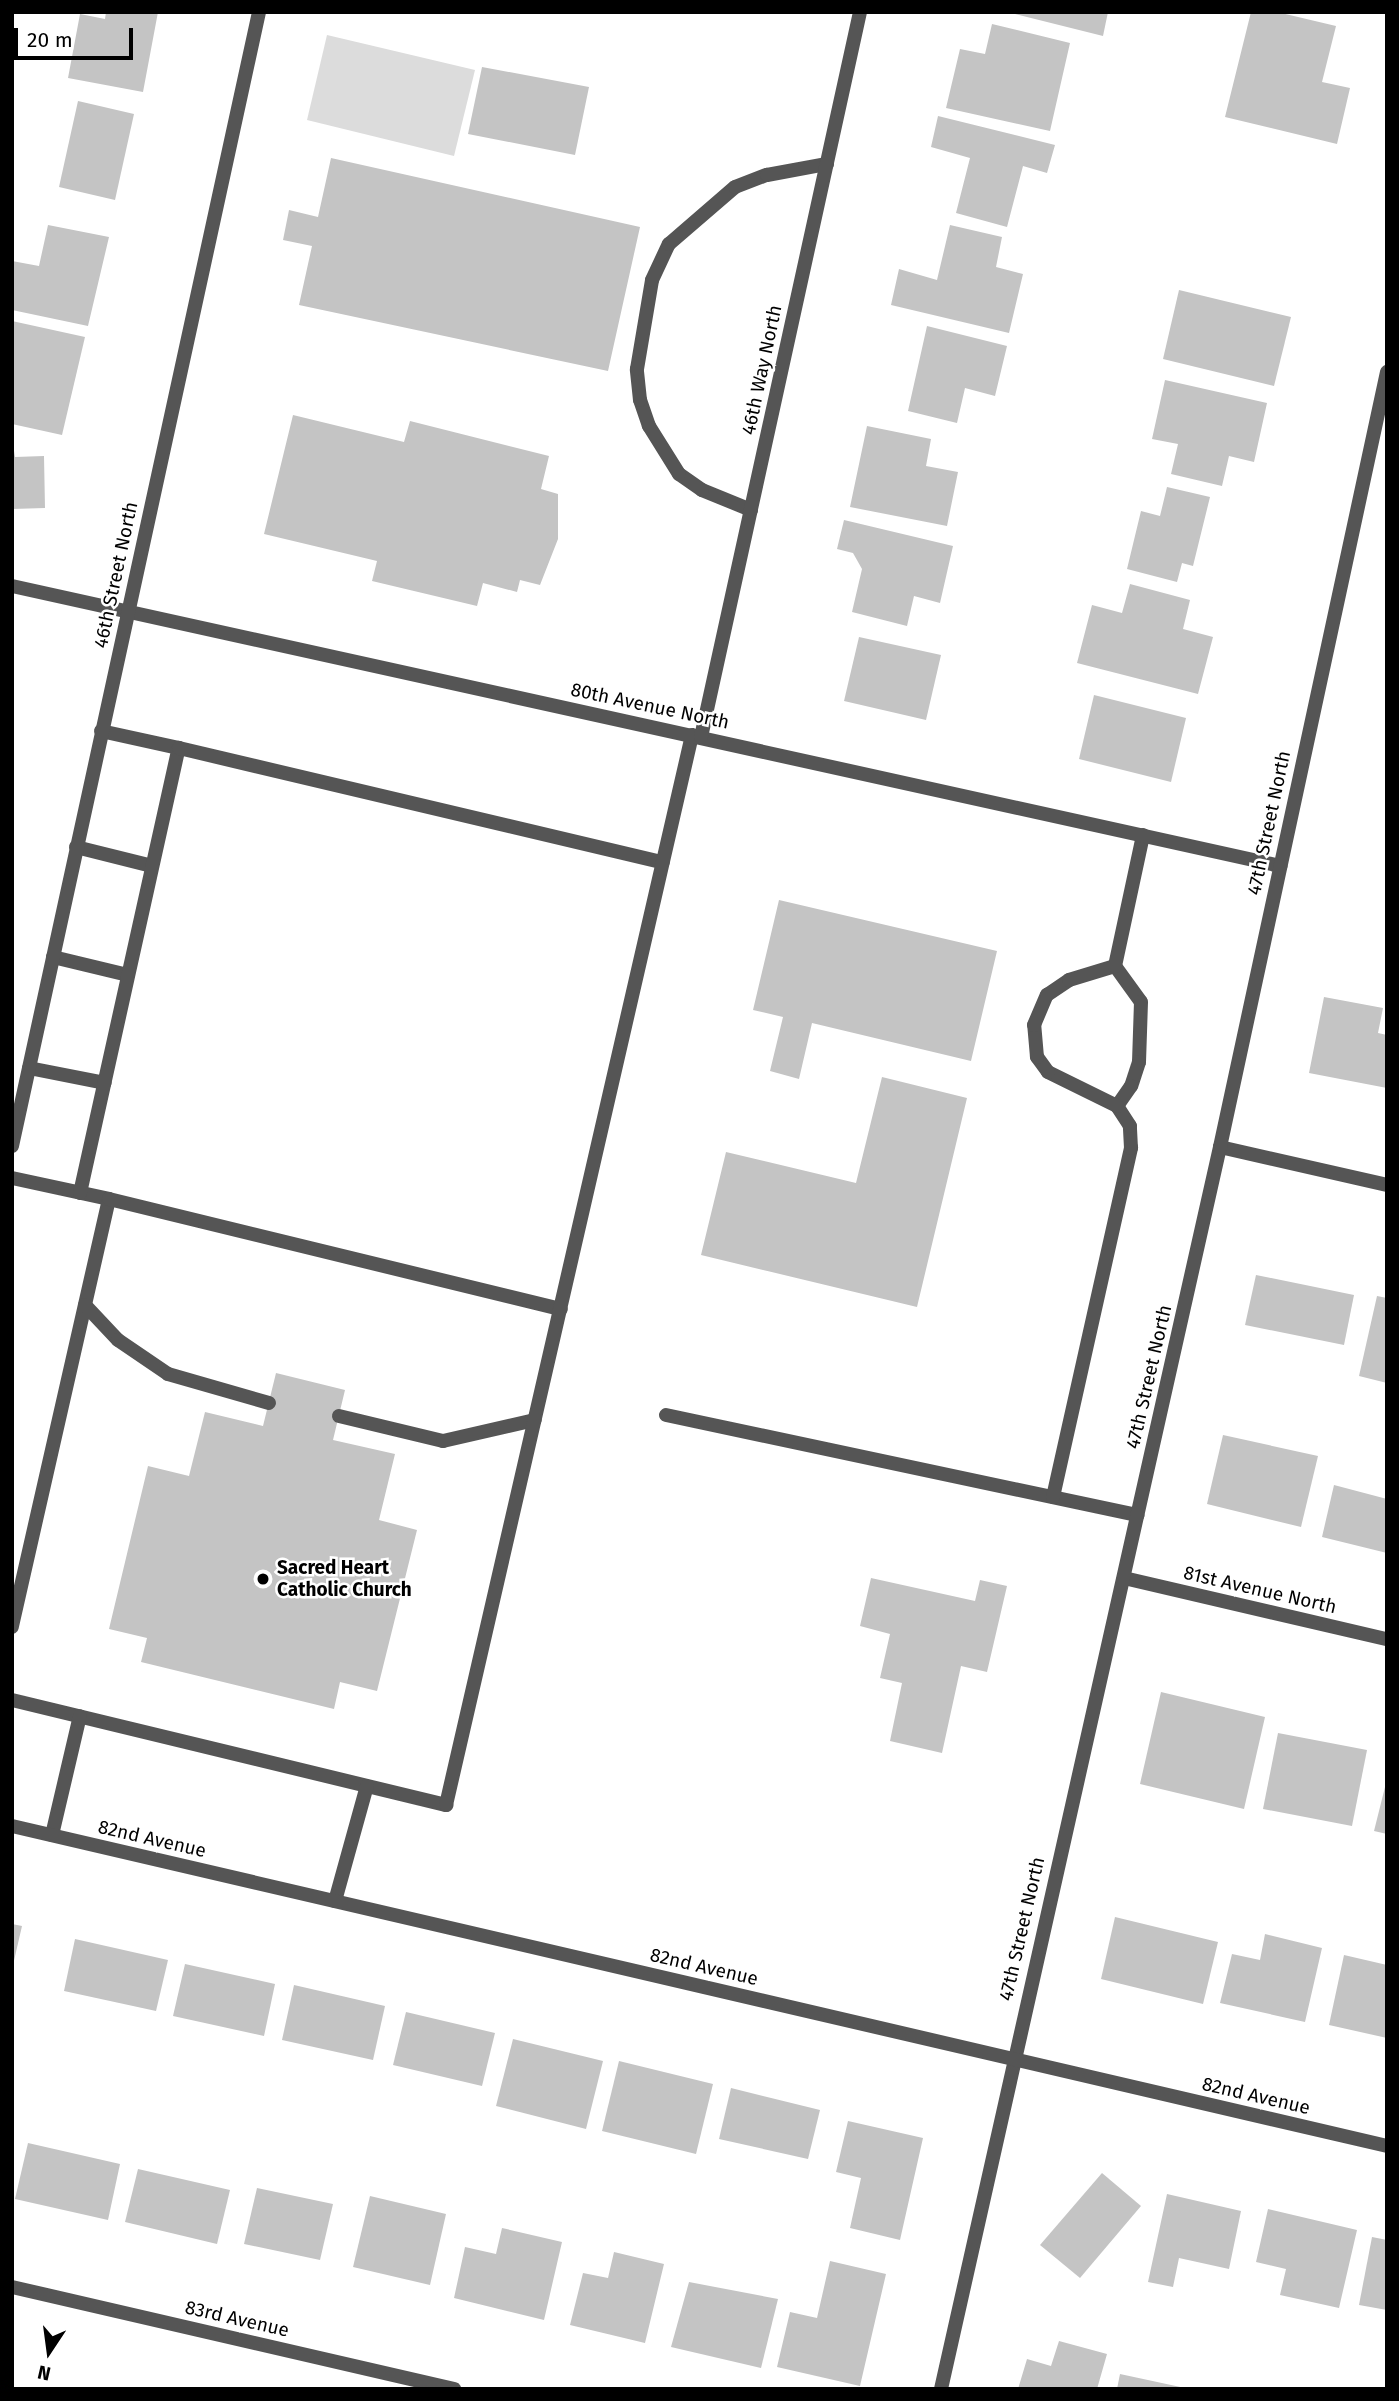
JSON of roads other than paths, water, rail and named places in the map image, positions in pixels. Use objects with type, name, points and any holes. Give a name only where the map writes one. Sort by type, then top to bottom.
[{"type":"street","name":"46th Street North","points":[[12,1146],[259,12]]},
{"type":"street","name":"46th Way North","points":[[367,1786],[446,1805],[663,862],[751,510],[860,12]]},
{"type":"street","points":[[751,510],[702,490],[679,474],[649,426],[640,400],[637,369],[652,280],[669,244],[735,187],[767,175],[827,164]]},
{"type":"street","name":"47th Street North","points":[[941,2389],[1012,2059],[1124,1578],[1220,1147],[1387,372]]},
{"type":"street","name":"80th Avenue North","points":[[12,586],[1280,866]]},
{"type":"street","points":[[101,731],[663,862]]},
{"type":"street","points":[[80,1193],[178,748]]},
{"type":"street","points":[[1117,1106],[1131,1086],[1142,1036],[1141,1002],[1115,966],[1143,835]]},
{"type":"street","points":[[76,847],[152,866]]},
{"type":"street","points":[[53,957],[128,975]]},
{"type":"street","points":[[1053,1497],[1131,1148],[1130,1126],[1117,1106],[1048,1072],[1037,1057],[1034,1025],[1047,995],[1069,979],[1115,966]]},
{"type":"street","points":[[29,1068],[105,1083]]},
{"type":"street","points":[[1220,1147],[1387,1185]]},
{"type":"street","points":[[12,1178],[561,1309]]},
{"type":"street","points":[[12,1627],[109,1199]]},
{"type":"street","points":[[85,1305],[118,1340],[168,1374],[270,1402]]},
{"type":"street","points":[[666,1415],[1138,1515]]},
{"type":"street","points":[[339,1416],[443,1441],[535,1420]]},
{"type":"street","name":"81st Avenue North","points":[[1124,1578],[1387,1639]]},
{"type":"street","points":[[12,1700],[367,1786],[335,1901]]},
{"type":"street","points":[[52,1835],[80,1716]]},
{"type":"street","name":"82nd Avenue","points":[[12,1826],[1387,2146]]},
{"type":"street","name":"83rd Avenue","points":[[12,2287],[454,2389]]},
{"type":"place","name":"Sacred Heart Catholic Church","points":[[263,1579]]}]
